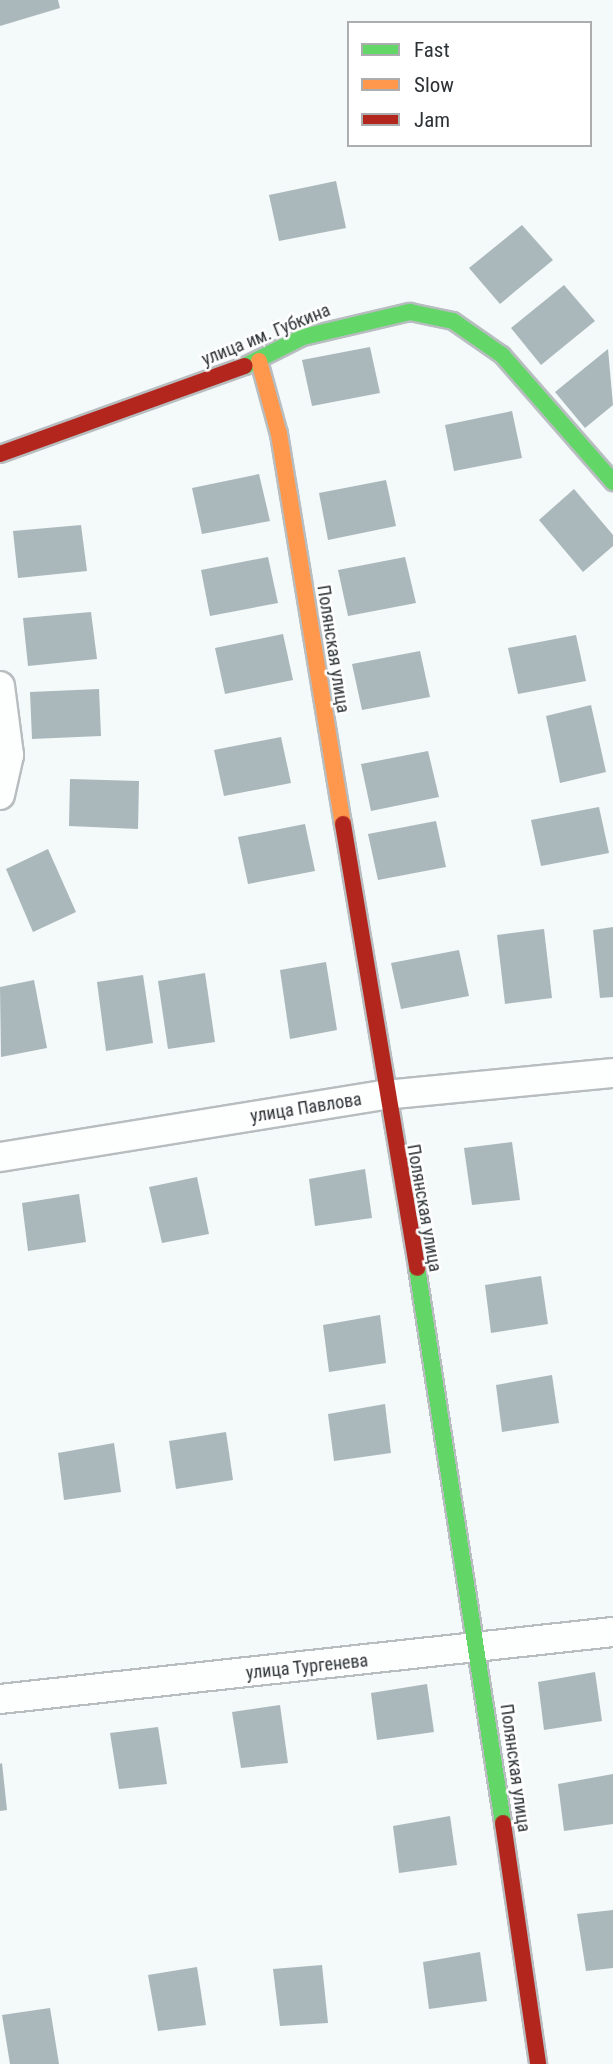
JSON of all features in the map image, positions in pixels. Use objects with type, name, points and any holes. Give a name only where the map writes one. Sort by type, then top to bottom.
[{"type":"street","name":"улица им. Губкина","points":[[0,454],[259,361],[303,337],[357,321],[410,312],[453,321],[502,355],[613,482]]},
{"type":"street","name":"Полянская улица","points":[[259,361],[279,434],[384,1095],[479,1649],[538,2064]]},
{"type":"street","points":[[0,686],[9,755],[0,795]]},
{"type":"street","name":"улица Павлова","points":[[0,1157],[384,1095],[613,1073]]},
{"type":"street","name":"улица Тургенева","points":[[0,1699],[479,1649],[613,1632]]},
{"type":"building","points":[[0,0],[58,0],[60,8],[0,26]]},
{"type":"building","points":[[336,181],[346,228],[279,241],[269,195]]},
{"type":"building","points":[[522,225],[553,260],[500,304],[469,268]]},
{"type":"building","points":[[564,285],[595,321],[541,365],[511,328]]},
{"type":"building","points":[[370,347],[380,393],[312,406],[302,360]]},
{"type":"building","points":[[608,349],[613,405],[585,428],[555,392]]},
{"type":"building","points":[[512,411],[522,458],[454,471],[445,425]]},
{"type":"building","points":[[259,474],[270,521],[202,534],[192,488]]},
{"type":"building","points":[[386,480],[396,526],[328,540],[319,493]]},
{"type":"building","points":[[574,489],[613,535],[613,546],[583,572],[539,520]]},
{"type":"building","points":[[81,525],[87,571],[18,578],[13,531]]},
{"type":"building","points":[[268,557],[278,603],[210,616],[201,570]]},
{"type":"building","points":[[405,557],[416,603],[348,616],[338,570]]},
{"type":"building","points":[[91,612],[97,659],[28,666],[23,618]]},
{"type":"building","points":[[283,634],[293,680],[225,694],[215,648]]},
{"type":"building","points":[[576,635],[586,681],[518,694],[508,648]]},
{"type":"building","points":[[420,651],[430,697],[362,710],[352,664]]},
{"type":"building","points":[[99,689],[101,736],[32,739],[30,692]]},
{"type":"building","points":[[591,705],[606,772],[560,783],[546,716]]},
{"type":"building","points":[[281,737],[291,783],[224,796],[214,750]]},
{"type":"building","points":[[428,751],[439,797],[371,811],[361,764]]},
{"type":"building","points":[[70,779],[139,781],[138,829],[69,826]]},
{"type":"building","points":[[599,807],[609,853],[541,866],[531,820]]},
{"type":"building","points":[[436,821],[446,867],[378,880],[368,834]]},
{"type":"building","points":[[305,824],[315,871],[248,884],[238,837]]},
{"type":"building","points":[[48,849],[76,912],[33,932],[6,869]]},
{"type":"building","points":[[613,927],[613,997],[600,998],[593,930]]},
{"type":"building","points":[[544,929],[552,998],[505,1004],[497,935]]},
{"type":"building","points":[[459,950],[469,996],[401,1009],[391,963]]},
{"type":"building","points":[[326,962],[337,1030],[290,1039],[280,970]]},
{"type":"building","points":[[205,973],[215,1042],[168,1049],[158,981]]},
{"type":"building","points":[[143,975],[153,1043],[106,1051],[97,982]]},
{"type":"building","points":[[34,980],[47,1048],[1,1057],[0,987]]},
{"type":"building","points":[[512,1142],[520,1200],[472,1205],[464,1148]]},
{"type":"building","points":[[365,1169],[372,1218],[315,1226],[309,1179]]},
{"type":"building","points":[[197,1177],[209,1234],[162,1243],[149,1187]]},
{"type":"building","points":[[79,1194],[86,1242],[28,1251],[22,1203]]},
{"type":"building","points":[[541,1276],[548,1324],[491,1333],[485,1285]]},
{"type":"building","points":[[380,1315],[386,1363],[329,1372],[323,1325]]},
{"type":"building","points":[[552,1375],[559,1423],[502,1432],[496,1385]]},
{"type":"building","points":[[385,1404],[391,1453],[334,1461],[328,1414]]},
{"type":"building","points":[[226,1432],[233,1480],[176,1489],[169,1441]]},
{"type":"building","points":[[114,1443],[121,1492],[64,1500],[58,1453]]},
{"type":"building","points":[[595,1672],[602,1721],[544,1730],[538,1682]]},
{"type":"building","points":[[427,1684],[434,1732],[377,1740],[371,1693]]},
{"type":"building","points":[[280,1705],[288,1763],[241,1768],[232,1712]]},
{"type":"building","points":[[158,1727],[167,1784],[119,1789],[110,1733]]},
{"type":"building","points":[[2,1763],[7,1810],[0,1811],[0,1764]]},
{"type":"building","points":[[613,1774],[613,1824],[564,1831],[558,1784]]},
{"type":"building","points":[[450,1816],[457,1865],[399,1873],[393,1826]]},
{"type":"building","points":[[613,1910],[613,1968],[586,1971],[577,1914]]},
{"type":"building","points":[[480,1952],[487,2001],[429,2009],[423,1962]]},
{"type":"building","points":[[322,1965],[328,2023],[280,2026],[273,1969]]},
{"type":"building","points":[[197,1967],[206,2025],[158,2031],[148,1975]]},
{"type":"building","points":[[50,2008],[59,2064],[10,2064],[2,2015]]},
{"type":"traffic: fast","points":[[245,366],[303,337],[410,312],[453,321],[502,355],[613,482]]},
{"type":"traffic: fast","points":[[417,1268],[503,1823]]},
{"type":"traffic: slow","points":[[259,361],[279,434],[343,824]]},
{"type":"traffic: jam","points":[[0,454],[245,366]]},
{"type":"traffic: jam","points":[[343,824],[417,1268]]},
{"type":"traffic: jam","points":[[503,1823],[538,2064]]}]
